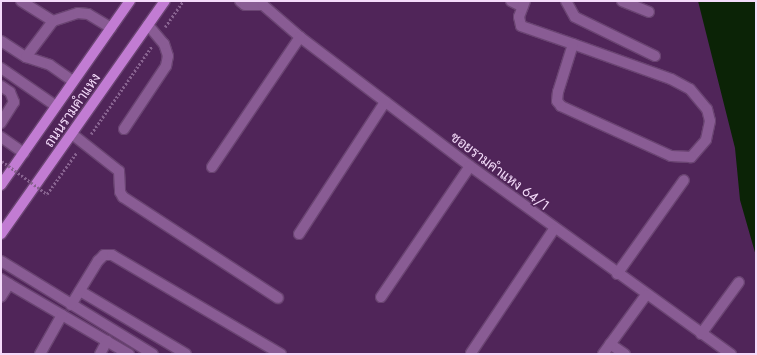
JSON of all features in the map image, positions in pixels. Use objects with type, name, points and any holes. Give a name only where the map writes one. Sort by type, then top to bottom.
[{"type":"main road","name":"ถนนรามคำแหง","points":[[1,185],[130,1]]},
{"type":"main road","name":"ถนนรามคำแหง","points":[[1,234],[165,1]]},
{"type":"street","points":[[21,1],[53,21]]},
{"type":"street","points":[[240,1],[245,5],[262,3]]},
{"type":"street","points":[[511,1],[524,4],[519,17],[521,26],[573,44],[671,79],[690,89],[707,109],[710,121],[706,140],[691,157],[671,156],[561,106],[557,101],[558,92],[573,44]]},
{"type":"street","points":[[566,1],[575,17],[655,56]]},
{"type":"street","points":[[622,1],[649,12]]},
{"type":"street","name":"ซอยรามคำแหง 64/1","points":[[262,3],[300,38],[554,229],[731,354]]},
{"type":"street","points":[[26,57],[53,21],[78,13],[88,14],[111,28]]},
{"type":"street","points":[[124,129],[166,66],[168,56],[164,44],[148,25]]},
{"type":"street","points":[[212,167],[300,38]]},
{"type":"street","points":[[1,41],[26,57],[50,65],[73,82]]},
{"type":"street","points":[[1,68],[56,106]]},
{"type":"street","points":[[1,86],[10,92],[14,102],[1,123]]},
{"type":"street","points":[[299,234],[385,102]]},
{"type":"street","points":[[72,134],[119,171],[120,192],[123,197],[278,298]]},
{"type":"street","points":[[1,137],[24,153]]},
{"type":"street","points":[[381,298],[470,166]]},
{"type":"street","points":[[617,274],[684,180]]},
{"type":"street","points":[[472,353],[554,229]]},
{"type":"street","points":[[71,304],[98,261],[104,255],[112,255],[281,354]]},
{"type":"street","points":[[1,261],[153,354]]},
{"type":"street","points":[[1,297],[5,281],[129,354]]},
{"type":"street","points":[[702,334],[739,282]]},
{"type":"street","points":[[80,291],[186,354]]},
{"type":"street","points":[[603,354],[646,295]]},
{"type":"street","points":[[40,354],[62,315]]},
{"type":"street","points":[[100,354],[107,341]]},
{"type":"street","points":[[610,344],[625,354]]},
{"type":"path","points":[[2,161],[47,194],[183,1]]},
{"type":"shaded area","points":[[698,1],[756,1],[756,256],[740,200],[735,148]]}]
